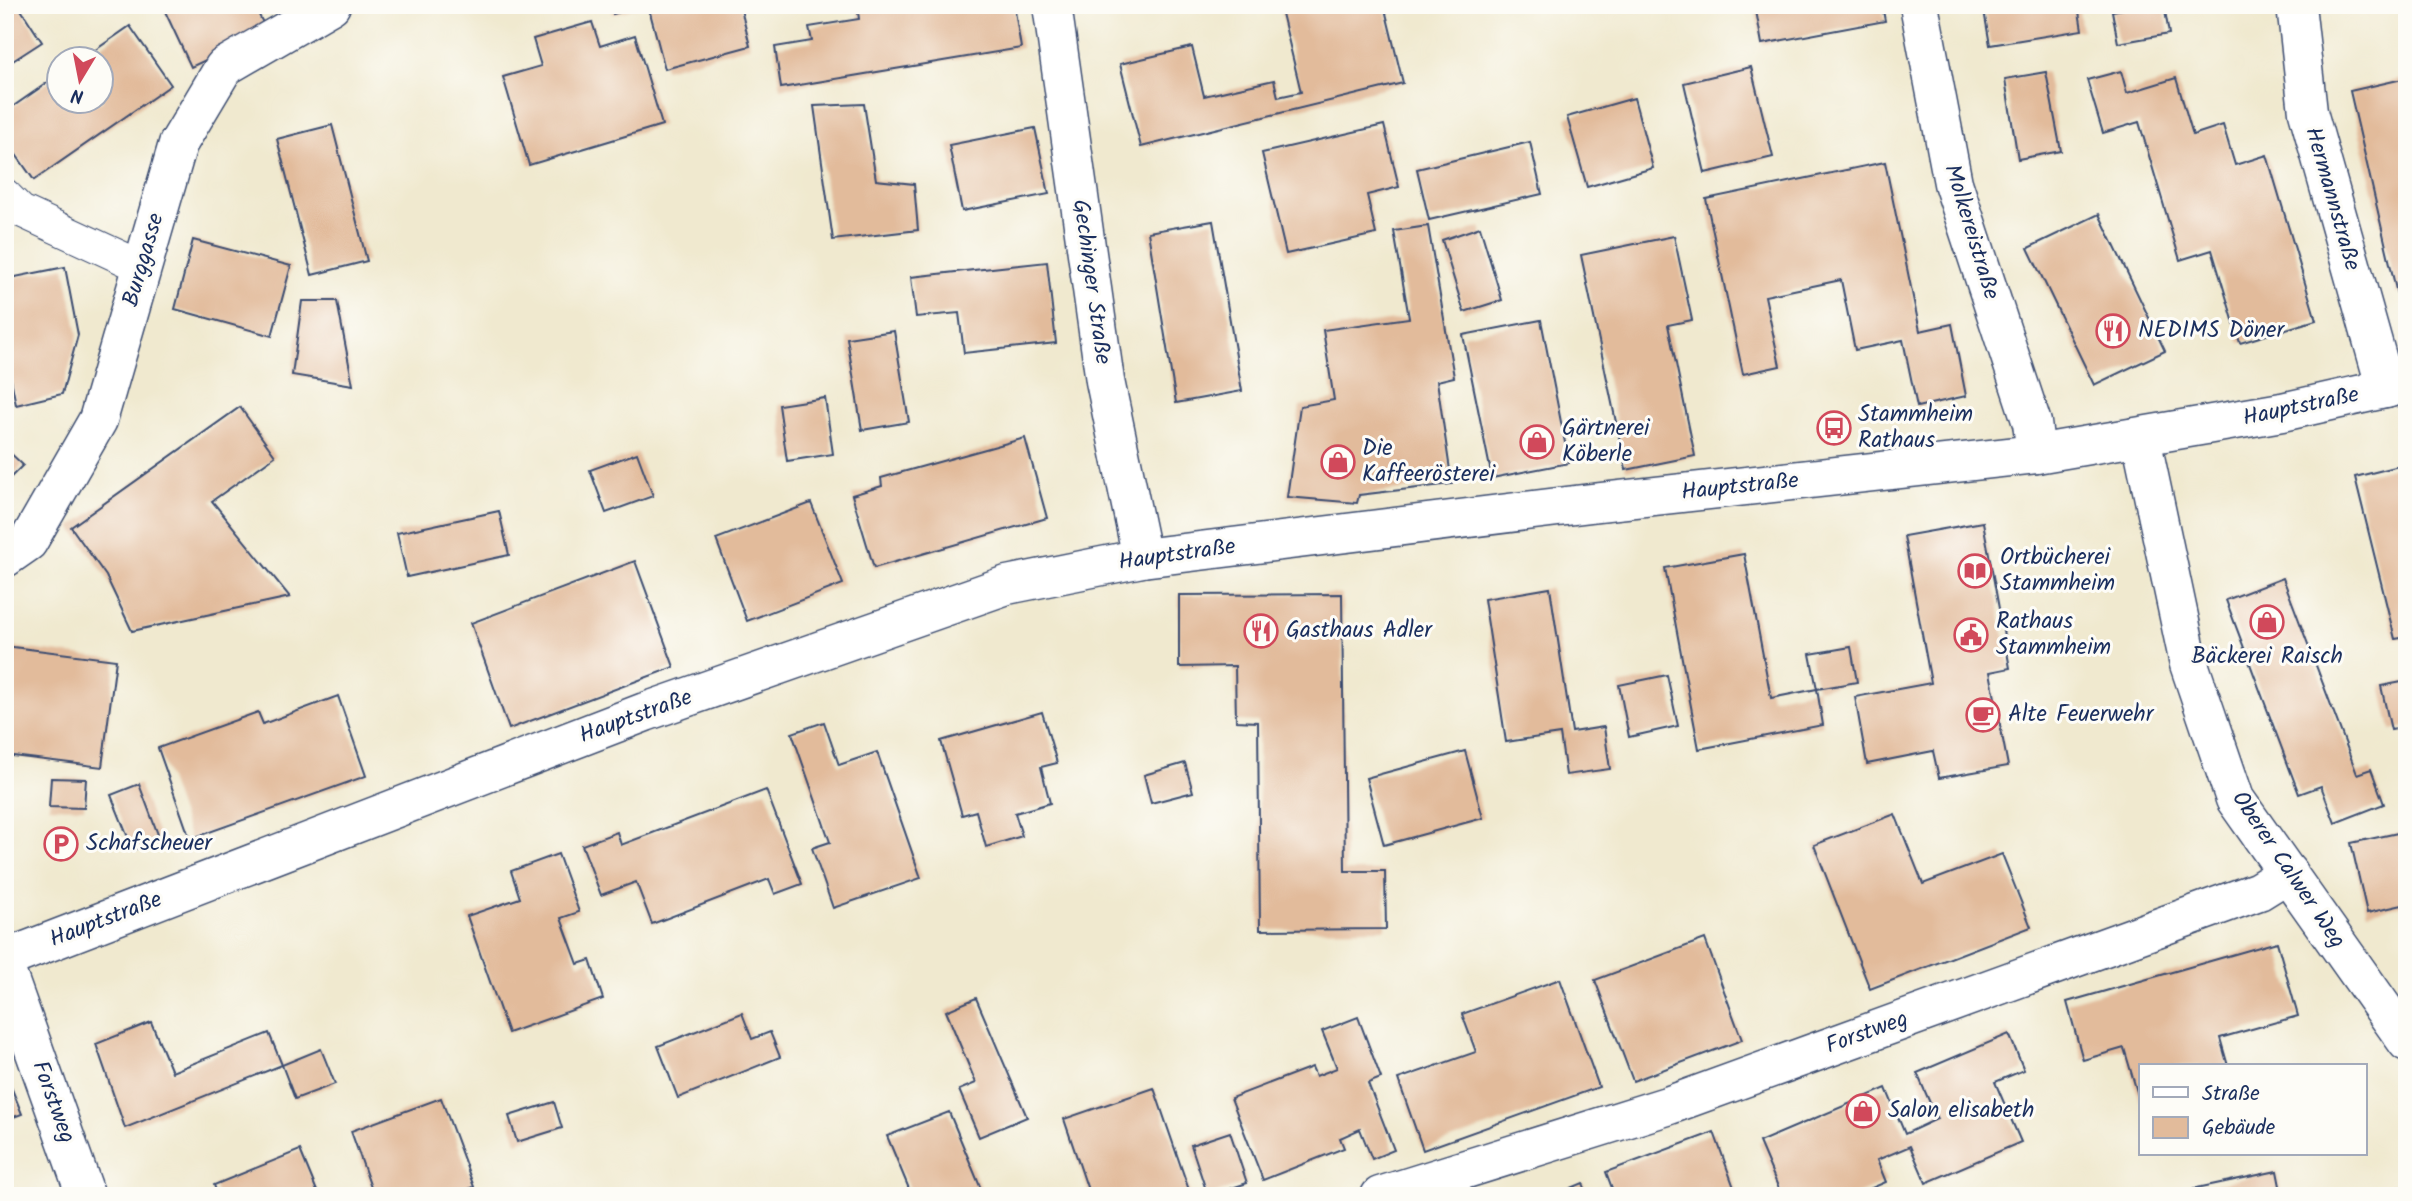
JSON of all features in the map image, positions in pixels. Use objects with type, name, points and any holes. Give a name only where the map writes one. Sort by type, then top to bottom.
[{"type":"street","name":"Burggasse","points":[[5,558],[28,542],[98,420],[178,144],[224,67],[331,5]]},
{"type":"street","name":"Gechinger Straße","points":[[1052,5],[1105,381],[1142,558]]},
{"type":"street","name":"Molkereistraße","points":[[1919,5],[1953,183],[2032,423],[2036,454]]},
{"type":"street","name":"Hermannstraße","points":[[2296,5],[2308,112],[2396,386]]},
{"type":"street","name":"Hauptstraße","points":[[5,959],[645,712],[1007,585],[1142,558],[1591,503],[2036,454],[2141,438],[2396,386]]},
{"type":"street","name":"Oberer Calwer Weg","points":[[2141,438],[2189,664],[2235,799],[2407,1042]]},
{"type":"street","name":"Forstweg","points":[[1380,1196],[1443,1187],[2259,891],[2288,873]]},
{"type":"street","name":"Forstweg","points":[[5,968],[86,1196]]},
{"type":"lane","points":[[5,195],[21,211],[142,267]]},
{"type":"building","points":[[5,5],[18,5],[42,42],[5,66]]},
{"type":"building","points":[[162,5],[254,5],[267,31],[191,67]]},
{"type":"building","points":[[611,5],[642,5],[642,6],[613,14]]},
{"type":"building","points":[[648,5],[740,5],[750,46],[665,69]]},
{"type":"building","points":[[857,5],[1014,5],[1021,48],[781,88],[775,47],[812,41],[809,27],[859,19]]},
{"type":"building","points":[[1280,5],[1384,5],[1403,83],[1141,147],[1120,64],[1192,47],[1204,96],[1274,80],[1278,97],[1301,92]]},
{"type":"building","points":[[1755,5],[1882,5],[1885,21],[1762,44]]},
{"type":"building","points":[[1983,5],[2078,5],[2082,30],[1990,45]]},
{"type":"building","points":[[2145,5],[2164,5],[2169,34],[2118,43],[2112,11]]},
{"type":"building","points":[[592,22],[600,46],[635,35],[662,125],[529,165],[503,77],[541,66],[533,39]]},
{"type":"building","points":[[130,26],[171,85],[34,180],[5,139],[5,112],[46,84],[46,116],[116,116],[116,46],[101,46]]},
{"type":"building","points":[[1751,67],[1773,157],[1705,173],[1684,83]]},
{"type":"building","points":[[2121,71],[2127,93],[2176,78],[2193,135],[2223,125],[2235,165],[2267,155],[2316,320],[2240,343],[2212,250],[2180,260],[2139,122],[2103,133],[2087,80]]},
{"type":"building","points":[[2046,72],[2061,151],[2018,159],[2005,79]]},
{"type":"building","points":[[2407,78],[2407,292],[2397,294],[2350,91]]},
{"type":"building","points":[[1634,98],[1653,168],[1587,187],[1567,117]]},
{"type":"building","points":[[864,104],[876,180],[914,184],[918,230],[833,240],[814,106]]},
{"type":"building","points":[[332,125],[367,261],[312,275],[277,139]]},
{"type":"building","points":[[1384,125],[1399,187],[1367,195],[1376,234],[1286,254],[1262,153]]},
{"type":"building","points":[[1035,128],[1049,194],[962,211],[949,145]]},
{"type":"building","points":[[1530,142],[1542,194],[1429,220],[1417,169]]},
{"type":"building","points":[[1885,162],[1920,331],[1952,324],[1966,396],[1917,407],[1903,340],[1855,350],[1841,280],[1765,296],[1780,366],[1743,374],[1706,199]]},
{"type":"building","points":[[2099,214],[2165,351],[2094,385],[2028,248]]},
{"type":"building","points":[[1213,221],[1242,391],[1176,403],[1148,232]]},
{"type":"building","points":[[1428,226],[1454,377],[1437,381],[1452,484],[1359,495],[1357,503],[1287,497],[1300,406],[1334,400],[1323,330],[1409,318],[1394,231]]},
{"type":"building","points":[[1480,227],[1502,300],[1464,312],[1442,240]]},
{"type":"building","points":[[1674,236],[1692,320],[1668,325],[1695,456],[1626,470],[1581,255]]},
{"type":"building","points":[[193,240],[291,266],[272,336],[175,309]]},
{"type":"building","points":[[1047,262],[1056,343],[964,353],[959,313],[916,317],[911,277]]},
{"type":"building","points":[[65,267],[78,335],[62,394],[16,405],[11,379],[5,380],[5,279]]},
{"type":"building","points":[[302,301],[337,301],[353,385],[292,375]]},
{"type":"building","points":[[1541,320],[1569,463],[1492,478],[1463,335]]},
{"type":"building","points":[[894,331],[909,422],[862,430],[847,338]]},
{"type":"building","points":[[825,398],[833,454],[787,461],[779,405]]},
{"type":"building","points":[[240,407],[275,456],[212,501],[290,597],[132,631],[106,576],[71,527]]},
{"type":"building","points":[[1025,438],[1047,518],[874,568],[852,495],[882,486],[881,478]]},
{"type":"building","points":[[5,448],[23,465],[5,483]]},
{"type":"building","points":[[637,453],[653,496],[606,513],[590,470]]},
{"type":"building","points":[[2407,464],[2407,637],[2395,639],[2355,477]]},
{"type":"building","points":[[811,503],[843,584],[747,621],[716,539]]},
{"type":"building","points":[[499,511],[509,555],[407,577],[397,533]]},
{"type":"building","points":[[1983,522],[2010,668],[1990,672],[2008,766],[1939,778],[1933,751],[1867,764],[1855,697],[1931,683],[1904,536]]},
{"type":"building","points":[[1744,554],[1771,698],[1817,689],[1823,725],[1699,749],[1665,568]]},
{"type":"building","points":[[635,561],[674,667],[509,729],[471,623]]},
{"type":"building","points":[[2283,578],[2357,774],[2371,769],[2384,804],[2335,823],[2321,786],[2299,794],[2226,600]]},
{"type":"building","points":[[1550,588],[1572,732],[1604,727],[1610,769],[1566,775],[1560,734],[1506,742],[1484,599]]},
{"type":"building","points":[[1342,594],[1345,871],[1385,871],[1386,929],[1260,930],[1258,722],[1236,721],[1235,666],[1179,667],[1179,595]]},
{"type":"building","points":[[5,646],[116,660],[102,767],[5,755]]},
{"type":"building","points":[[1851,647],[1857,682],[1817,689],[1810,654]]},
{"type":"building","points":[[1667,675],[1678,726],[1629,737],[1619,685]]},
{"type":"building","points":[[2407,681],[2407,727],[2391,730],[2381,686]]},
{"type":"building","points":[[338,696],[366,776],[190,839],[158,748],[258,712],[263,724]]},
{"type":"building","points":[[1042,712],[1057,763],[1041,767],[1050,803],[1015,813],[1022,836],[986,847],[976,811],[962,815],[941,741]]},
{"type":"building","points":[[824,722],[839,765],[877,752],[921,878],[833,908],[812,848],[830,842],[792,733]]},
{"type":"building","points":[[1465,751],[1483,818],[1384,845],[1366,778]]},
{"type":"building","points":[[1185,763],[1193,792],[1151,803],[1144,775]]},
{"type":"building","points":[[51,778],[86,779],[84,808],[49,807]]},
{"type":"building","points":[[139,784],[160,840],[133,850],[111,795]]},
{"type":"building","points":[[766,790],[802,884],[775,894],[769,879],[652,924],[636,882],[601,895],[582,845],[617,832],[621,845]]},
{"type":"building","points":[[1895,814],[1923,884],[2002,854],[2031,927],[1870,989],[1814,845]]},
{"type":"building","points":[[2407,831],[2407,904],[2367,913],[2351,843]]},
{"type":"building","points":[[558,854],[579,912],[561,918],[578,964],[590,960],[603,999],[508,1033],[467,916],[520,898],[511,871]]},
{"type":"building","points":[[1705,939],[1742,1040],[1633,1081],[1595,980]]},
{"type":"building","points":[[2277,942],[2298,1016],[2220,1038],[2227,1064],[2139,1064],[2139,1099],[2124,1048],[2083,1060],[2067,1002]]},
{"type":"building","points":[[1560,979],[1599,1087],[1423,1150],[1398,1079],[1476,1052],[1462,1014]]},
{"type":"building","points":[[976,998],[1027,1117],[979,1137],[959,1090],[976,1083],[946,1011]]},
{"type":"building","points":[[742,1013],[752,1039],[770,1032],[780,1057],[678,1098],[658,1046]]},
{"type":"building","points":[[1358,1017],[1381,1078],[1368,1083],[1394,1150],[1372,1159],[1360,1129],[1340,1138],[1344,1148],[1263,1180],[1231,1098],[1312,1067],[1316,1076],[1337,1068],[1322,1031]]},
{"type":"building","points":[[151,1022],[172,1072],[269,1033],[282,1065],[125,1128],[96,1044]]},
{"type":"building","points":[[2009,1034],[2024,1070],[1995,1082],[2021,1142],[1926,1183],[1910,1146],[1877,1160],[1886,1182],[1853,1196],[1782,1196],[1759,1142],[1886,1088],[1905,1134],[1937,1119],[1917,1073]]},
{"type":"building","points":[[321,1049],[335,1084],[295,1099],[282,1065]]},
{"type":"building","points":[[5,1072],[22,1114],[5,1120]]},
{"type":"building","points":[[1154,1088],[1191,1196],[1090,1196],[1064,1119]]},
{"type":"building","points":[[441,1098],[474,1187],[450,1196],[374,1196],[351,1131]]},
{"type":"building","points":[[554,1102],[562,1128],[517,1142],[509,1116]]},
{"type":"building","points":[[949,1112],[984,1196],[912,1196],[887,1136]]},
{"type":"building","points":[[1230,1132],[1247,1183],[1208,1196],[1191,1145]]},
{"type":"building","points":[[1714,1132],[1737,1196],[1615,1196],[1606,1172]]},
{"type":"building","points":[[300,1150],[319,1196],[218,1196],[214,1185]]},
{"type":"building","points":[[2277,1171],[2282,1196],[2179,1196],[2178,1192]]},
{"type":"building","points":[[1583,1183],[1588,1196],[1552,1196]]},
{"type":"place","name":"NEDIMS Döner","points":[[2113,331]]},
{"type":"place","name":"Stammheim Rathaus","points":[[1834,428]]},
{"type":"place","name":"Gärtnerei Köberle","points":[[1537,442]]},
{"type":"place","name":"Die Kaffeerösterei","points":[[1338,462]]},
{"type":"place","name":"Ortbücherei Stammheim","points":[[1975,571]]},
{"type":"place","name":"Bäckerei Raisch","points":[[2267,622]]},
{"type":"place","name":"Gasthaus Adler","points":[[1261,631]]},
{"type":"place","name":"Rathaus Stammheim","points":[[1971,635]]},
{"type":"place","name":"Alte Feuerwehr","points":[[1983,715]]},
{"type":"place","name":"Schafscheuer","points":[[61,844]]},
{"type":"place","name":"Salon elisabeth","points":[[1863,1111]]}]
